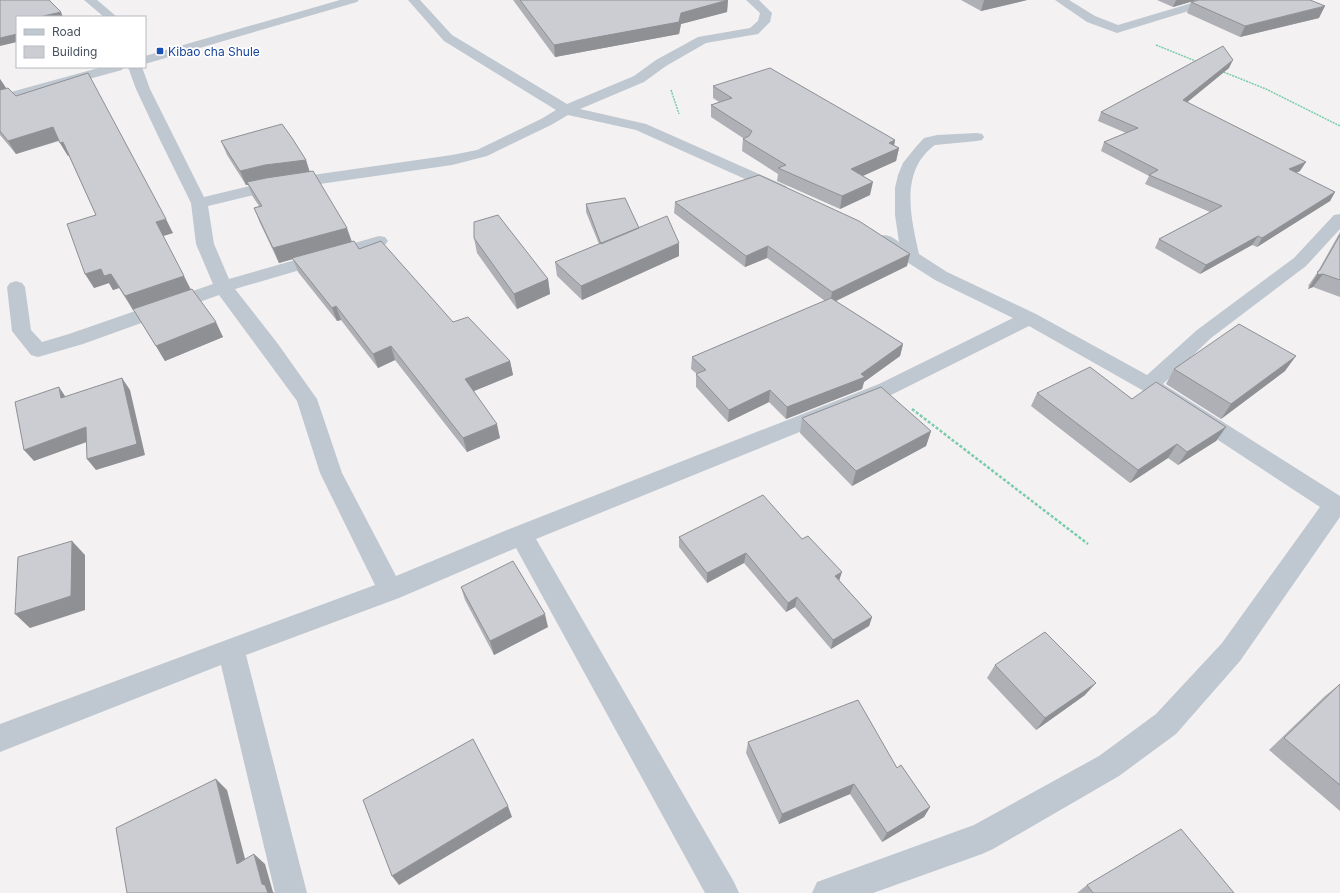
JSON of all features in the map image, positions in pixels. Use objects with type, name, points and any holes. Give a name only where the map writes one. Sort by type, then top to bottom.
[{"type":"street","points":[[90,0],[110,16]]},
{"type":"street","points":[[151,55],[353,0]]},
{"type":"street","points":[[414,0],[448,38],[566,110],[641,127],[796,197]]},
{"type":"street","points":[[199,203],[271,186],[452,160],[482,153],[546,122],[566,110],[639,79],[661,63],[702,40],[754,31],[764,22],[766,13],[752,0]]},
{"type":"street","points":[[1061,0],[1091,19],[1117,29],[1214,0]]},
{"type":"street","points":[[0,99],[113,68]]},
{"type":"street","points":[[135,68],[143,89],[167,140],[199,203],[206,244],[222,287],[272,349],[307,399],[331,473],[390,590]]},
{"type":"street","points":[[911,256],[902,210],[902,183],[912,160],[929,142],[943,139],[977,137]]},
{"type":"street","points":[[1149,385],[1198,338],[1300,262],[1340,219]]},
{"type":"street","points":[[828,893],[982,838],[1109,766],[1166,724],[1231,652],[1337,507],[1149,385],[1029,318],[941,276],[868,230]]},
{"type":"street","points":[[16,287],[22,331],[38,350],[76,339],[222,287],[379,241]]},
{"type":"street","points":[[0,738],[231,648],[390,590],[521,535],[886,389],[1029,318]]},
{"type":"street","points":[[521,535],[723,893]]},
{"type":"street","points":[[231,648],[291,893]]},
{"type":"path","points":[[1117,29],[1202,64]]},
{"type":"path","points":[[661,63],[670,84],[674,102],[684,126],[710,157]]},
{"type":"path","points":[[1216,69],[1266,89],[1340,126]]},
{"type":"path","points":[[886,389],[1088,544]]},
{"type":"building","points":[[0,0],[49,0],[61,12],[43,16],[16,16],[16,34],[0,38]]},
{"type":"building","points":[[520,0],[728,0],[681,13],[679,22],[554,45]]},
{"type":"building","points":[[1199,0],[1310,0],[1325,6],[1245,26],[1191,2]]},
{"type":"building","points":[[1223,46],[1233,60],[1183,100],[1306,162],[1289,169],[1335,192],[1262,238],[1258,236],[1206,265],[1159,239],[1222,206],[1149,175],[1158,170],[1104,142],[1138,128],[1101,112]]},
{"type":"building","points":[[770,68],[895,140],[889,143],[899,148],[851,169],[873,182],[842,196],[778,168],[786,165],[743,139],[749,136],[752,131],[711,105],[732,98],[713,86]]},
{"type":"building","points":[[88,73],[166,219],[156,222],[184,276],[125,296],[111,274],[104,276],[101,269],[85,274],[67,224],[96,215],[63,142],[60,143],[53,127],[8,141],[0,131],[0,90],[8,88],[16,96]]},
{"type":"building","points":[[282,124],[306,160],[265,165],[240,171],[221,141]]},
{"type":"building","points":[[313,171],[347,228],[273,248],[254,208],[262,206],[247,182]]},
{"type":"building","points":[[759,175],[859,221],[910,254],[832,292],[768,246],[746,256],[675,202]]},
{"type":"building","points":[[625,198],[639,228],[601,244],[586,204]]},
{"type":"building","points":[[498,215],[548,279],[514,294],[474,238],[474,222]]},
{"type":"building","points":[[667,216],[679,243],[581,286],[555,262]]},
{"type":"building","points":[[1340,235],[1340,280],[1323,274],[1317,275],[1317,272],[1320,270]]},
{"type":"building","points":[[354,241],[359,249],[381,241],[453,322],[468,317],[510,361],[465,379],[497,424],[463,438],[391,346],[373,354],[336,306],[332,308],[292,258]]},
{"type":"building","points":[[192,289],[216,322],[156,346],[133,309]]},
{"type":"building","points":[[831,298],[903,344],[861,374],[865,377],[787,407],[770,390],[729,410],[696,374],[706,370],[692,357]]},
{"type":"building","points":[[1239,324],[1296,356],[1231,404],[1174,369]]},
{"type":"building","points":[[1090,367],[1132,399],[1156,382],[1226,427],[1187,452],[1177,444],[1138,470],[1037,393]]},
{"type":"building","points":[[122,378],[137,444],[87,459],[86,427],[24,450],[15,402],[59,387],[61,398]]},
{"type":"building","points":[[881,387],[931,431],[856,471],[802,418]]},
{"type":"building","points":[[763,495],[802,539],[808,536],[842,572],[835,576],[872,617],[833,640],[797,597],[788,603],[746,553],[707,573],[679,537]]},
{"type":"building","points":[[72,541],[71,596],[15,614],[18,557]]},
{"type":"building","points":[[513,561],[545,614],[490,641],[461,587]]},
{"type":"building","points":[[1045,632],[1096,683],[1045,718],[995,665]]},
{"type":"building","points":[[1340,684],[1340,785],[1284,738]]},
{"type":"building","points":[[858,700],[897,768],[901,765],[930,807],[887,833],[854,784],[782,814],[748,742]]},
{"type":"building","points":[[473,739],[508,806],[392,876],[363,800]]},
{"type":"building","points":[[216,779],[237,864],[254,854],[262,884],[265,885],[268,893],[127,893],[116,828]]},
{"type":"building","points":[[1181,829],[1234,893],[1093,893],[1087,885]]},
{"type":"place","name":"Kibao cha Shule","points":[[160,51]]}]
